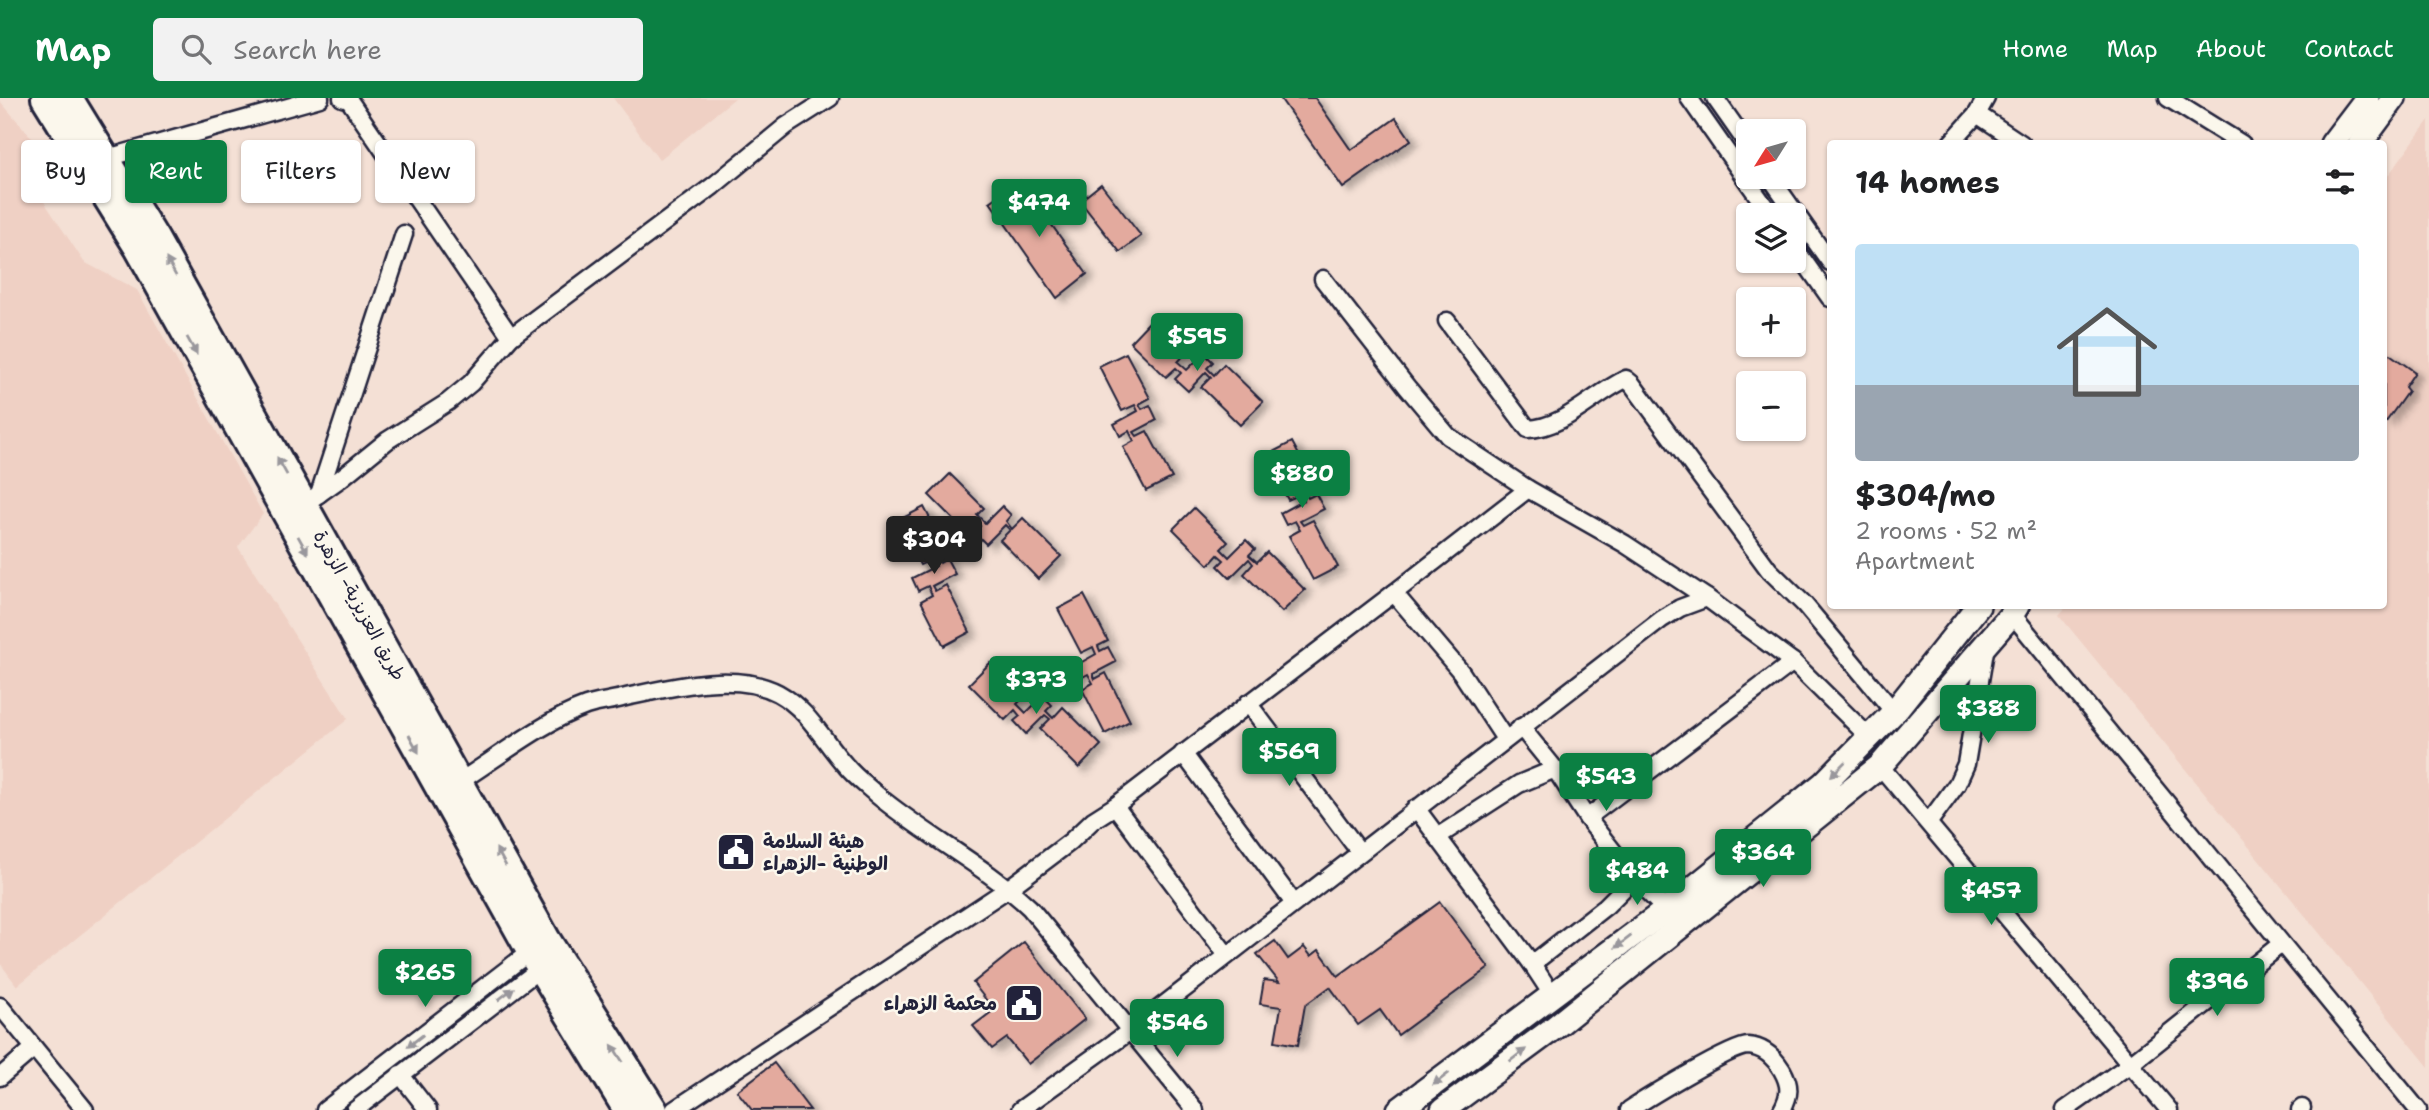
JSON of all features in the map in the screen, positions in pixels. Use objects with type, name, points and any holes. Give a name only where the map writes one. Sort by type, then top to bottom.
[{"type":"main road","name":"طريق العزيزية- الزهرة","points":[[46,98],[138,248],[303,505],[627,1110]]},
{"type":"main road","name":"طريق العزيزية- الزهرة","points":[[69,98],[96,140]]},
{"type":"main road","name":"طريق العزيزية- الزهرة","points":[[111,165],[155,238],[459,782],[544,954],[653,1110]]},
{"type":"street","points":[[111,157],[320,98]]},
{"type":"street","points":[[342,98],[349,100],[511,337]]},
{"type":"street","points":[[303,505],[388,440],[448,402],[471,383],[511,337],[713,186],[786,126],[830,98]]},
{"type":"street","points":[[1715,98],[1736,128]]},
{"type":"street","points":[[1954,140],[1977,114],[1986,98]]},
{"type":"street","points":[[2168,98],[2236,140]]},
{"type":"street","points":[[2335,140],[2367,98]]},
{"type":"street","points":[[2363,140],[2394,98]]},
{"type":"street","points":[[1691,99],[1763,203]]},
{"type":"street","points":[[1977,114],[2016,140]]},
{"type":"street","points":[[1778,189],[1827,258]]},
{"type":"street","points":[[303,505],[404,234]]},
{"type":"street","points":[[1806,264],[1827,294]]},
{"type":"street","points":[[1323,279],[1448,436],[1528,489],[1625,544],[1707,598],[1793,662],[1870,738]]},
{"type":"street","points":[[1447,321],[1528,429],[1539,428],[1586,405],[1626,379],[1632,384],[1769,570],[1804,604],[1894,712]]},
{"type":"street","points":[[674,1110],[1009,888],[1070,842],[1093,820],[1115,806],[1528,489]]},
{"type":"street","points":[[1394,593],[1461,672],[1505,739]]},
{"type":"street","points":[[1020,1110],[1130,1031],[1661,619],[1707,598]]},
{"type":"street","points":[[1399,1110],[1553,996],[1823,784],[1894,712],[1976,609]]},
{"type":"street","points":[[1444,1110],[1554,1028],[1880,766],[2014,610],[2281,944],[2418,1110]]},
{"type":"street","points":[[1929,822],[1956,784],[1966,764],[1987,643]]},
{"type":"street","points":[[1587,818],[1793,662]]},
{"type":"street","points":[[459,782],[553,723],[587,706],[656,690],[728,681],[753,684],[778,693],[804,712],[846,767],[893,808],[1009,888],[1030,908],[1195,1110]]},
{"type":"street","points":[[1248,702],[1359,851]]},
{"type":"street","points":[[1521,727],[1634,878],[1666,909]]},
{"type":"street","points":[[1183,753],[1293,902]]},
{"type":"street","points":[[1880,766],[2169,1110]]},
{"type":"street","points":[[1437,837],[1519,784],[1555,769]]},
{"type":"street","points":[[1115,806],[1226,954]]},
{"type":"street","points":[[1416,808],[1553,996]]},
{"type":"street","points":[[1532,964],[1606,906],[1634,878]]},
{"type":"street","points":[[2065,1110],[2129,1065],[2281,944]]},
{"type":"street","points":[[355,1110],[544,954]]},
{"type":"street","points":[[326,1110],[544,954]]},
{"type":"street","points":[[0,1006],[85,1110]]},
{"type":"street","points":[[1629,1110],[1736,1048],[1747,1046],[1764,1050],[1775,1059],[1786,1077],[1789,1096],[1782,1110]]},
{"type":"street","points":[[0,1077],[34,1048]]},
{"type":"street","points":[[400,1074],[428,1110]]},
{"type":"shaded area","points":[[613,98],[735,98],[659,160]]},
{"type":"shaded area","points":[[0,101],[34,140],[21,140],[21,203],[45,203],[84,262],[137,290],[263,514],[238,547],[348,719],[17,986],[0,963]]},
{"type":"shaded area","points":[[2429,120],[2429,1067],[2059,615],[2064,609],[2387,609],[2387,177]]},
{"type":"building","points":[[1280,98],[1315,98],[1351,150],[1396,118],[1411,140],[1343,188]]},
{"type":"building","points":[[1020,181],[1087,274],[1057,298],[990,202]]},
{"type":"building","points":[[1101,184],[1141,236],[1120,252],[1080,201]]},
{"type":"building","points":[[1151,320],[1185,354],[1178,362],[1187,370],[1204,353],[1213,362],[1207,368],[1214,375],[1224,364],[1263,402],[1240,425],[1201,387],[1211,377],[1206,372],[1188,391],[1175,379],[1181,373],[1176,368],[1166,377],[1130,342]]},
{"type":"building","points":[[2387,352],[2415,372],[2405,387],[2408,391],[2387,421]]},
{"type":"building","points":[[1126,353],[1150,398],[1139,404],[1142,409],[1150,405],[1157,420],[1134,432],[1137,436],[1147,431],[1172,478],[1146,491],[1123,447],[1134,441],[1129,431],[1120,436],[1114,424],[1138,411],[1135,405],[1122,411],[1099,366]]},
{"type":"building","points":[[1292,442],[1316,487],[1305,493],[1308,498],[1316,494],[1324,509],[1300,521],[1303,525],[1313,520],[1338,567],[1313,580],[1289,536],[1300,530],[1295,521],[1286,525],[1280,513],[1304,500],[1301,494],[1288,500],[1265,456]]},
{"type":"building","points":[[950,474],[984,508],[977,515],[985,523],[1002,506],[1011,515],[1006,521],[1012,529],[1023,518],[1061,556],[1038,579],[1000,540],[1010,530],[1005,525],[986,544],[974,532],[980,526],[974,521],[965,531],[929,495]]},
{"type":"building","points":[[924,507],[948,553],[937,558],[940,563],[947,559],[955,574],[932,586],[935,591],[946,585],[970,632],[944,646],[921,601],[932,595],[928,586],[918,591],[912,578],[936,566],[933,559],[920,565],[897,521]]},
{"type":"building","points":[[1194,508],[1228,542],[1221,549],[1229,557],[1246,540],[1255,549],[1249,555],[1257,562],[1267,552],[1305,590],[1282,612],[1244,574],[1253,564],[1249,559],[1230,578],[1218,566],[1224,560],[1218,555],[1209,565],[1173,529]]},
{"type":"building","points":[[1084,595],[1108,641],[1098,646],[1100,651],[1108,647],[1116,662],[1093,674],[1095,679],[1106,673],[1130,721],[1105,734],[1082,689],[1093,683],[1088,674],[1079,679],[1073,667],[1096,654],[1093,647],[1081,653],[1058,609]]},
{"type":"building","points":[[990,663],[1024,697],[1017,704],[1026,713],[1043,696],[1052,705],[1046,711],[1053,718],[1063,707],[1101,745],[1079,768],[1040,729],[1050,719],[1045,715],[1026,734],[1014,721],[1020,716],[1015,710],[1005,720],[969,684]]},
{"type":"building","points":[[1440,902],[1489,968],[1398,1035],[1380,1010],[1358,1025],[1330,987],[1305,1005],[1298,1045],[1275,1041],[1281,1007],[1260,1004],[1264,980],[1279,982],[1257,954],[1275,941],[1288,959],[1304,947],[1311,956],[1319,950],[1338,976]]},
{"type":"building","points":[[1024,942],[1085,1019],[1028,1064],[1007,1038],[992,1049],[973,1026],[994,1010],[973,983]]},
{"type":"building","points":[[774,1063],[810,1110],[752,1110],[737,1091]]},
{"type":"place","name":"هيئة السلامة الوطنية -الزهراء","points":[[736,852]]},
{"type":"place","name":"محكمة الزهراء","points":[[1024,1003]]}]
